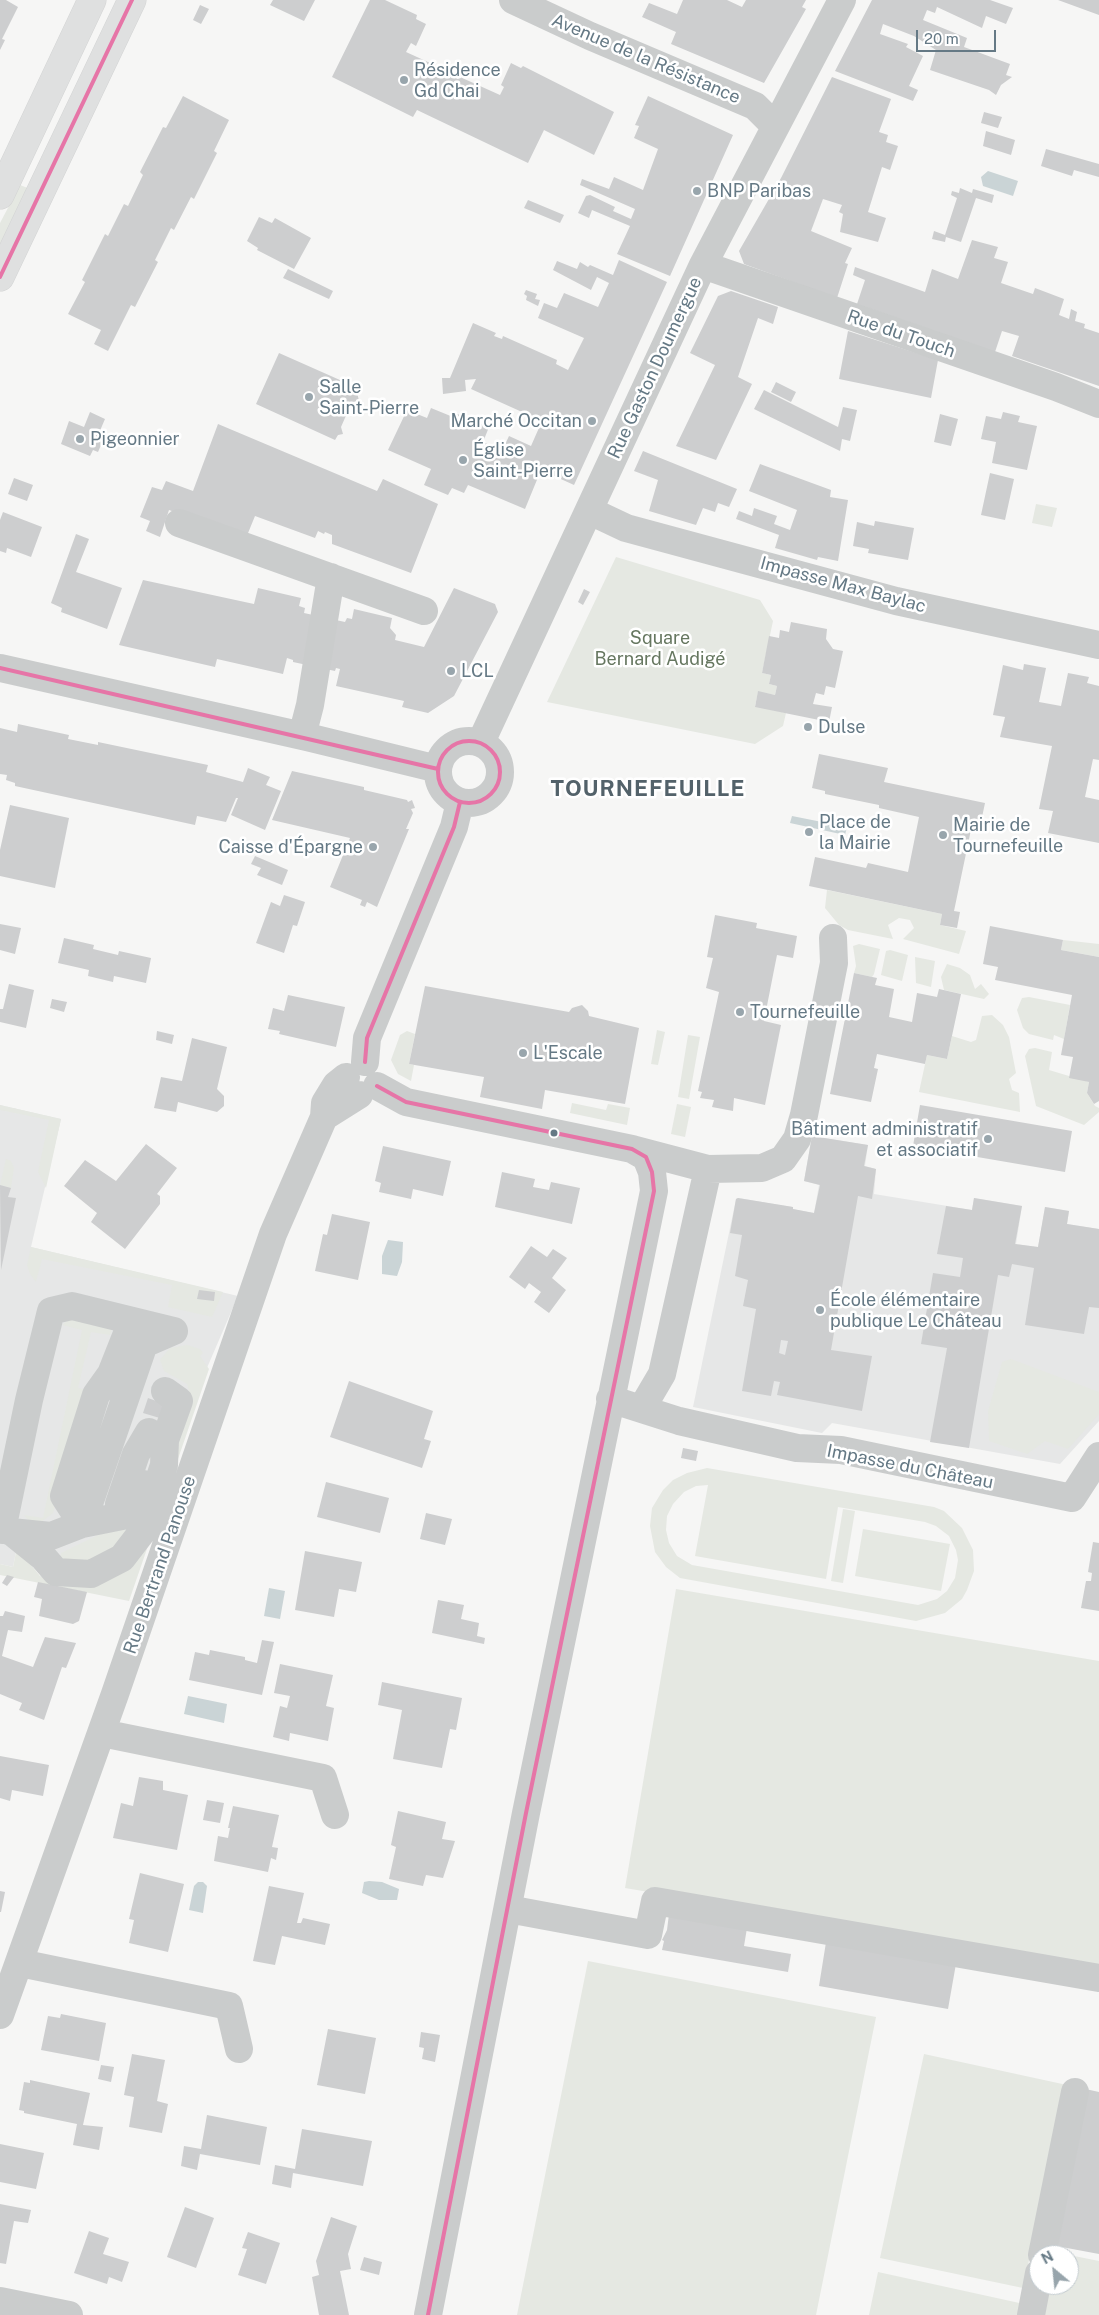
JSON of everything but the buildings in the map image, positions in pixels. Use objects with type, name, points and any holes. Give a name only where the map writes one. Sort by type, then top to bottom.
[{"type":"main road","points":[[0,195],[92,0]]},
{"type":"main road","points":[[0,277],[132,0]]},
{"type":"street","name":"Avenue de la Résistance","points":[[513,0],[590,36],[755,106],[775,126]]},
{"type":"street","name":"Rue Gaston Doumergue","points":[[481,742],[703,265],[842,0]]},
{"type":"street","name":"Rue du Touch","points":[[703,265],[1056,387],[1099,404]]},
{"type":"street","name":"Impasse Max Baylac","points":[[590,511],[626,528],[896,602],[1099,645]]},
{"type":"street","points":[[178,523],[424,611]]},
{"type":"street","points":[[302,736],[310,705],[331,577]]},
{"type":"street","points":[[0,668],[302,736],[438,769]]},
{"type":"street","points":[[471,740],[481,742],[493,751],[497,757],[501,772],[500,782],[488,798],[470,804],[460,802],[446,793],[441,786],[438,769],[445,752],[453,745],[471,740]]},
{"type":"street","points":[[460,802],[454,827],[367,1038],[362,1080],[406,1102],[632,1149],[708,1169],[762,1168],[783,1159],[797,1139],[804,1115],[834,963],[834,938]]},
{"type":"street","name":"Rue Bertrand Panouse","points":[[0,2015],[102,1733],[273,1234],[324,1117],[362,1080]]},
{"type":"street","points":[[428,2315],[610,1399],[654,1191],[652,1172],[646,1157],[632,1149]]},
{"type":"street","points":[[610,1399],[642,1408],[662,1374],[708,1169]]},
{"type":"street","points":[[4,1531],[8,1460],[51,1311],[72,1306],[138,1332],[174,1330]]},
{"type":"street","points":[[4,1531],[43,1557],[56,1572],[91,1574],[122,1558],[142,1532],[164,1465],[165,1440],[178,1402],[166,1391],[150,1370],[138,1332]]},
{"type":"street","points":[[82,1524],[64,1496],[96,1395],[138,1332]]},
{"type":"street","points":[[4,1531],[51,1536],[82,1524],[132,1514],[152,1460],[149,1432],[166,1391]]},
{"type":"street","name":"Impasse du Château","points":[[642,1408],[679,1421],[797,1448],[840,1450],[1072,1498],[1099,1456]]},
{"type":"street","points":[[102,1733],[323,1778],[335,1814]]},
{"type":"street","points":[[508,1909],[648,1935],[655,1901],[1099,1978]]},
{"type":"street","points":[[20,1963],[229,2006],[239,2049]]},
{"type":"street","points":[[1044,2245],[1075,2092]]},
{"type":"street","points":[[1031,2315],[1035,2295]]},
{"type":"street","points":[[0,2301],[69,2315]]},
{"type":"shaded area","points":[[988,171],[1018,181],[1013,196],[983,186],[981,177]]},
{"type":"shaded area","points":[[792,816],[847,827],[845,835],[790,823]]},
{"type":"shaded area","points":[[0,1105],[61,1119],[31,1247],[238,1296],[121,1567],[81,1585],[41,1576],[17,1547],[13,1567],[0,1564]]},
{"type":"shaded area","points":[[812,1136],[868,1145],[865,1166],[876,1169],[874,1194],[972,1210],[974,1198],[1022,1206],[1016,1244],[1038,1247],[1045,1207],[1069,1211],[1067,1224],[1099,1229],[1099,1421],[1060,1464],[832,1423],[822,1433],[693,1407],[736,1199],[793,1207],[793,1209],[814,1213],[819,1185],[804,1181]]},
{"type":"shaded area","points":[[388,1240],[403,1242],[402,1262],[397,1276],[382,1274],[382,1256]]},
{"type":"shaded area","points":[[269,1588],[285,1591],[280,1619],[264,1616]]},
{"type":"shaded area","points":[[188,1696],[227,1704],[224,1723],[184,1714]]},
{"type":"shaded area","points":[[198,1882],[203,1882],[207,1886],[203,1913],[189,1910],[194,1886]]},
{"type":"shaded area","points":[[364,1882],[382,1882],[399,1889],[397,1900],[379,1900],[362,1893]]},
{"type":"green space","points":[[20,185],[30,189],[0,250],[0,223]]},
{"type":"green space","points":[[1036,504],[1057,508],[1052,527],[1032,523]]},
{"type":"green space","name":"Square Bernard Audigé","points":[[616,557],[760,600],[773,621],[762,673],[771,675],[769,684],[777,686],[775,695],[758,692],[755,706],[786,713],[783,726],[755,744],[547,702]]},
{"type":"green space","points":[[827,890],[942,914],[940,925],[966,931],[959,954],[903,939],[914,928],[910,920],[899,918],[888,925],[893,939],[848,930],[839,925],[825,908]]},
{"type":"green space","points":[[1063,940],[1099,944],[1099,957],[1061,950]]},
{"type":"green space","points":[[859,944],[880,949],[872,977],[854,973],[856,966],[853,946]]},
{"type":"green space","points":[[890,950],[908,955],[902,981],[881,975],[886,951]]},
{"type":"green space","points":[[915,957],[935,961],[931,987],[916,983]]},
{"type":"green space","points":[[947,964],[960,968],[970,975],[975,989],[981,984],[989,994],[984,999],[944,990],[941,977]]},
{"type":"green space","points":[[1029,997],[1070,1005],[1064,1039],[1054,1035],[1053,1040],[1029,1034],[1023,1028],[1017,1010],[1022,998]]},
{"type":"green space","points":[[992,1015],[1003,1025],[1009,1037],[1016,1073],[1009,1079],[1012,1090],[1019,1093],[1020,1112],[919,1092],[927,1055],[947,1059],[952,1036],[971,1042],[976,1040],[982,1016]]},
{"type":"green space","points":[[657,1030],[665,1032],[658,1065],[651,1064]]},
{"type":"green space","points":[[407,1031],[415,1034],[409,1064],[414,1065],[411,1081],[398,1074],[391,1060],[400,1035]]},
{"type":"green space","points":[[688,1035],[700,1037],[689,1099],[678,1097]]},
{"type":"green space","points":[[1035,1048],[1052,1052],[1049,1070],[1089,1082],[1087,1093],[1095,1106],[1099,1108],[1099,1112],[1084,1125],[1036,1106],[1025,1056],[1029,1049]]},
{"type":"green space","points":[[572,1103],[606,1110],[608,1104],[630,1108],[627,1125],[570,1113]]},
{"type":"green space","points":[[677,1104],[691,1107],[685,1137],[671,1134]]},
{"type":"green space","points":[[0,1105],[61,1119],[46,1188],[38,1172],[49,1120],[0,1110]]},
{"type":"green space","points":[[6,1159],[11,1161],[14,1168],[11,1188],[0,1185]]},
{"type":"green space","points":[[31,1247],[223,1292],[212,1317],[168,1307],[172,1285],[42,1259],[36,1282],[30,1274],[27,1265]]},
{"type":"green space","points":[[71,1318],[113,1325],[110,1335],[91,1332],[78,1388],[92,1391],[53,1513],[41,1522],[29,1521],[24,1515],[43,1518],[82,1330],[62,1325]]},
{"type":"green space","points":[[187,1345],[200,1349],[203,1353],[200,1356],[209,1369],[129,1601],[0,1575],[0,1564],[13,1567],[17,1547],[40,1576],[81,1585],[121,1567],[191,1398],[187,1384],[164,1371],[160,1360],[170,1348]]},
{"type":"green space","points":[[1011,1359],[1099,1392],[1099,1414],[1068,1449],[1045,1441],[1027,1454],[989,1441],[988,1411],[1002,1362]]},
{"type":"green space","points":[[707,1468],[934,1507],[944,1511],[962,1528],[973,1550],[974,1571],[967,1590],[962,1599],[945,1613],[916,1621],[680,1578],[666,1567],[655,1552],[650,1526],[652,1508],[663,1490],[673,1480],[687,1473]],"holes":[[[708,1485],[695,1556],[826,1579],[838,1507],[925,1522],[936,1526],[949,1536],[956,1550],[958,1560],[955,1578],[947,1591],[937,1599],[918,1605],[692,1565],[677,1556],[669,1543],[666,1530],[667,1516],[673,1504],[684,1492],[696,1486]]]},
{"type":"green space","points":[[843,1509],[855,1511],[843,1583],[831,1581]]},
{"type":"green space","points":[[133,1518],[134,1534],[100,1561],[60,1559],[61,1553]]},
{"type":"green space","points":[[863,1529],[950,1544],[941,1591],[855,1576]]},
{"type":"green space","points":[[676,1589],[1099,1661],[1099,1968],[625,1888]]},
{"type":"green space","points":[[588,1961],[876,2017],[816,2315],[517,2315]]},
{"type":"green space","points":[[924,2054],[1067,2085],[1032,2245],[1029,2245],[1029,2260],[1023,2288],[880,2258]]},
{"type":"green space","points":[[1079,2257],[1099,2261],[1099,2315],[1035,2315],[1039,2295],[1079,2295]]},
{"type":"green space","points":[[878,2272],[1024,2304],[1021,2315],[869,2315]]},
{"type":"transit line","points":[[0,277],[132,0]]},
{"type":"transit line","points":[[0,668],[438,769]]},
{"type":"transit line","points":[[463,741],[475,741],[491,750],[498,760],[500,772],[498,784],[491,794],[475,803],[463,803],[452,798],[443,789],[438,778],[438,766],[443,755],[452,746],[463,741]]},
{"type":"transit line","points":[[365,1062],[367,1038],[454,827],[460,802]]},
{"type":"transit line","points":[[377,1086],[406,1102],[632,1149],[646,1157],[652,1172],[654,1191],[526,1813],[428,2315]]},
{"type":"place","name":"Résidence Gd Chai","points":[[404,80]]},
{"type":"place","name":"BNP Paribas","points":[[697,191]]},
{"type":"place","name":"Salle Saint-Pierre","points":[[309,397]]},
{"type":"place","name":"Marché Occitan","points":[[592,421]]},
{"type":"place","name":"Pigeonnier","points":[[80,439]]},
{"type":"place","name":"Église Saint-Pierre","points":[[463,460]]},
{"type":"place","name":"LCL","points":[[451,671]]},
{"type":"place","name":"Dulse","points":[[808,727]]},
{"type":"place","name":"Place de la Mairie","points":[[809,832]]},
{"type":"place","name":"Mairie de Tournefeuille","points":[[943,835]]},
{"type":"place","name":"Caisse d'Épargne","points":[[373,847]]},
{"type":"place","name":"Tournefeuille","points":[[740,1012]]},
{"type":"place","name":"L'Escale","points":[[523,1053]]},
{"type":"place","name":"Bâtiment administratif et associatif","points":[[988,1139]]},
{"type":"place","name":"École élémentaire publique Le Château","points":[[820,1310]]},
{"type":"district","name":"TOURNEFEUILLE","points":[[648,789]]}]
